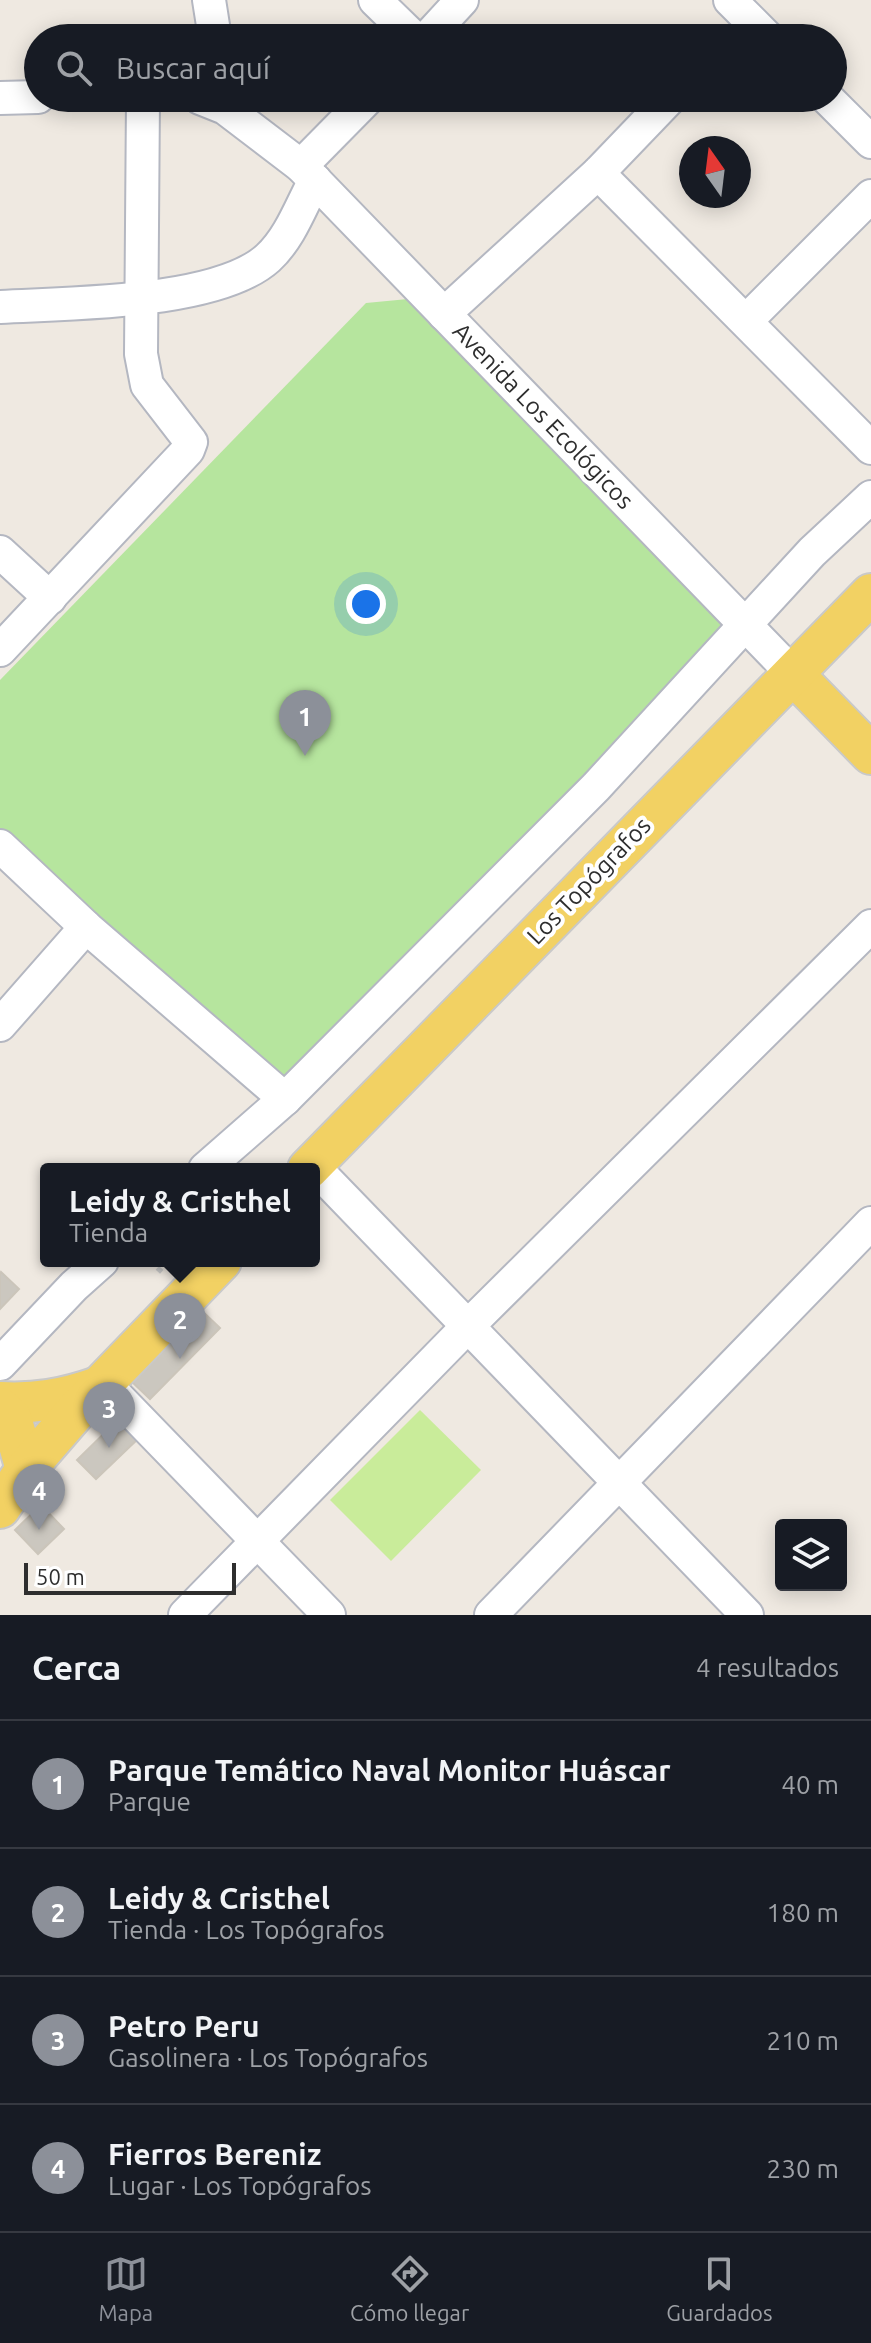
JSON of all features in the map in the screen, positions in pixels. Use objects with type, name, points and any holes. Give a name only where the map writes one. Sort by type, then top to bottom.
[{"type":"main road","name":"Los Topógrafos","points":[[314,1163],[871,594]]},
{"type":"main road","name":"Avenida Los Ecológicos","points":[[793,674],[871,754]]},
{"type":"main road","points":[[0,1508],[26,1469],[77,1410],[215,1267]]},
{"type":"main road","points":[[0,1405],[32,1404],[105,1384]]},
{"type":"main road","points":[[0,1405],[11,1418],[26,1469]]},
{"type":"street","points":[[209,0],[213,24]]},
{"type":"street","points":[[375,0],[400,24]]},
{"type":"street","points":[[440,24],[462,0]]},
{"type":"street","points":[[0,98],[24,97]]},
{"type":"street","points":[[0,650],[188,450],[191,442],[147,385],[141,354],[143,112]]},
{"type":"street","name":"Avenida Los Ecológicos","points":[[230,112],[308,173],[793,674]]},
{"type":"street","points":[[0,307],[140,298],[240,275],[267,259],[283,241],[308,173],[357,112]]},
{"type":"street","points":[[444,314],[598,173],[657,112]]},
{"type":"street","points":[[841,112],[871,142]]},
{"type":"street","points":[[598,173],[871,448]]},
{"type":"street","points":[[746,321],[871,196]]},
{"type":"street","points":[[212,1163],[285,1099],[596,787],[812,552],[871,497]]},
{"type":"street","points":[[0,552],[50,598]]},
{"type":"street","points":[[0,846],[86,927],[285,1099]]},
{"type":"street","points":[[185,1615],[469,1325],[871,926]]},
{"type":"street","points":[[0,1025],[86,927]]},
{"type":"street","points":[[320,1177],[469,1325],[747,1615]]},
{"type":"street","points":[[491,1615],[871,1223]]},
{"type":"street","points":[[0,1364],[64,1295],[95,1267]]},
{"type":"street","points":[[105,1384],[329,1615]]},
{"type":"green space","points":[[408,299],[721,610],[719,644],[281,1080],[0,831],[0,680],[366,303]]},
{"type":"green space","points":[[420,1410],[481,1470],[391,1561],[330,1500]]},
{"type":"building","points":[[0,1274],[19,1289],[0,1309]]},
{"type":"building","points":[[200,1309],[220,1328],[150,1399],[130,1380]]},
{"type":"building","points":[[121,1417],[141,1436],[96,1479],[77,1460]]},
{"type":"building","points":[[41,1505],[64,1529],[38,1554],[15,1530]]},
{"type":"place","name":"Parque Temático Naval Monitor Huáscar","points":[[305,756]]},
{"type":"place","name":"Leidy & Cristhel","points":[[180,1359]]},
{"type":"place","name":"Petro Peru","points":[[109,1448]]},
{"type":"place","name":"Fierros Bereniz","points":[[39,1530]]}]
